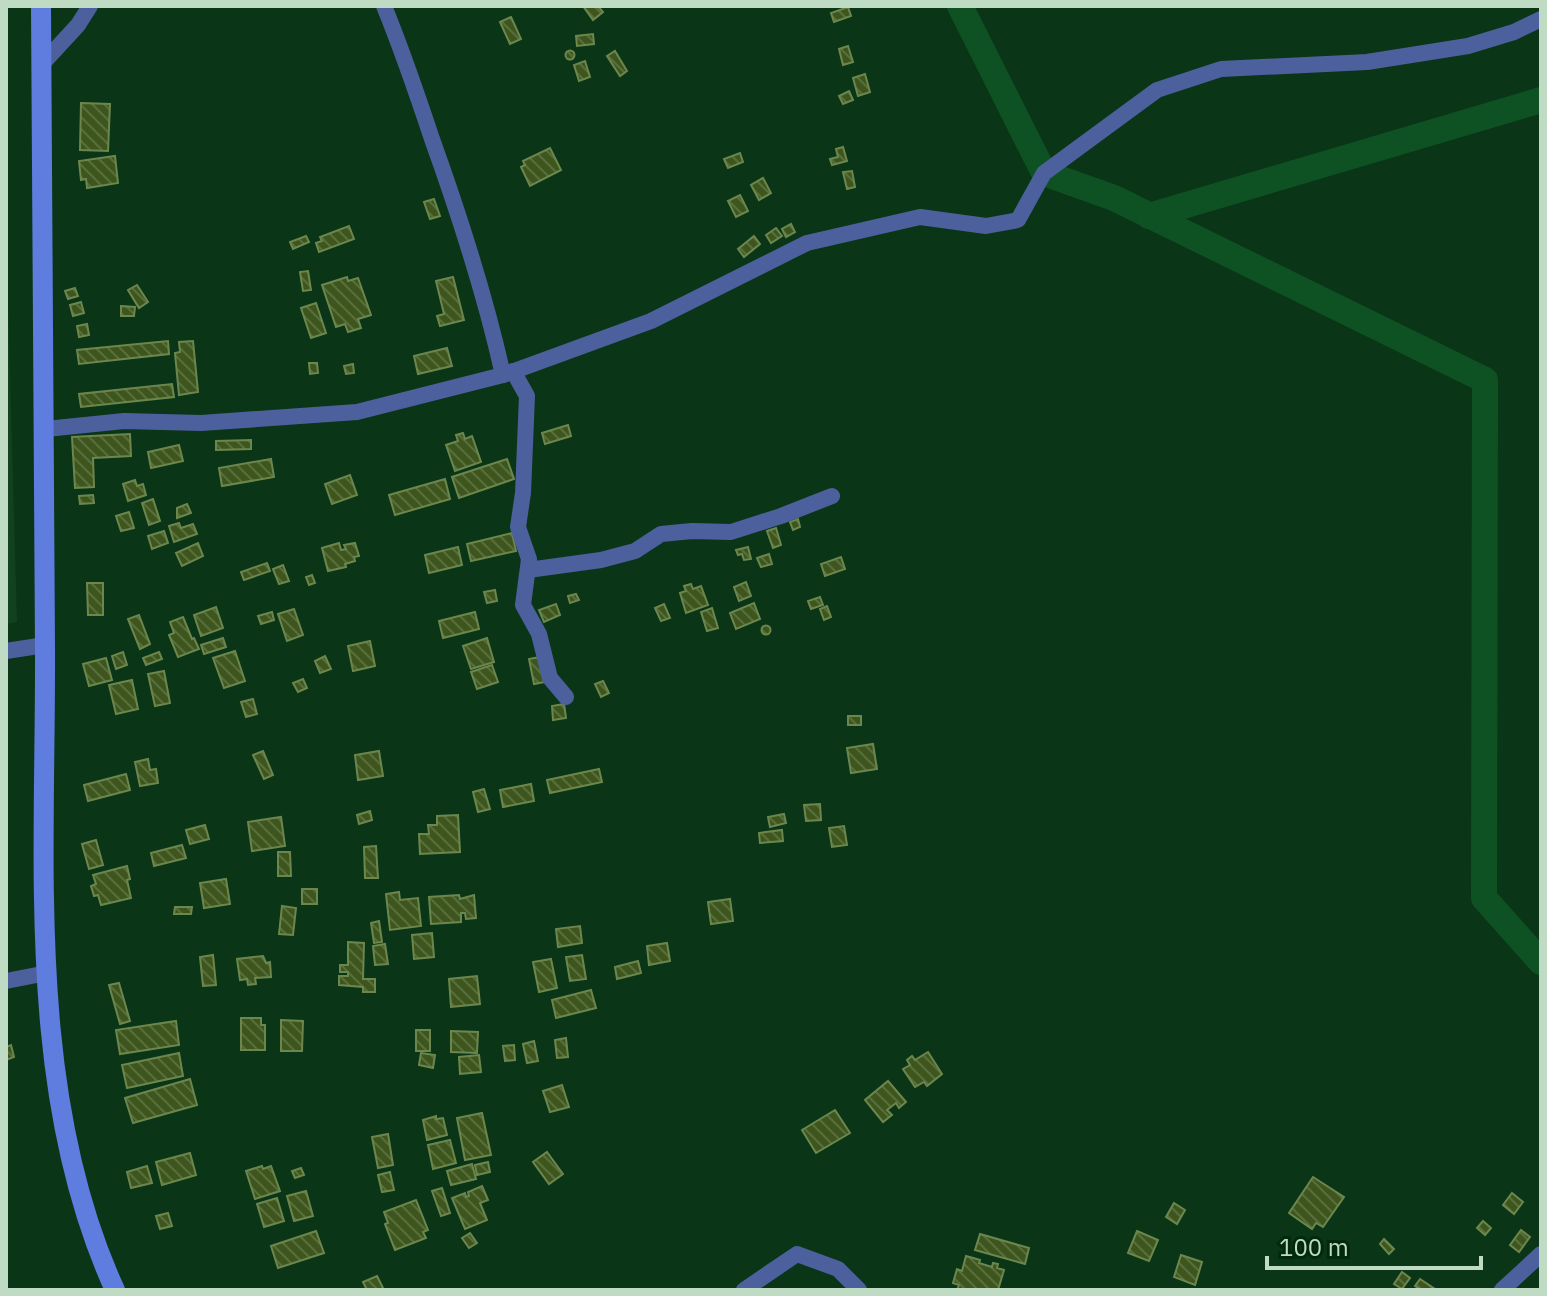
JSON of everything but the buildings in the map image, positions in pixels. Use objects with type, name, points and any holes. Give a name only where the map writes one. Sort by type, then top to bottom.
[{"type":"main road","points":[[41,6],[47,973],[50,1042],[73,1170],[115,1290]]},
{"type":"street","points":[[42,64],[78,25],[90,6]]},
{"type":"street","points":[[384,6],[460,219],[508,373],[527,396],[523,493],[518,527],[529,559],[523,605],[539,634],[550,678],[566,697]]},
{"type":"street","points":[[46,429],[124,421],[201,423],[357,412],[508,373],[651,321],[807,243],[920,217],[986,226],[1018,220],[1044,173],[1157,90],[1221,69],[1367,62],[1468,46],[1514,32],[1541,19]]},
{"type":"street","points":[[528,570],[601,560],[635,551],[661,534],[731,532],[832,496]]},
{"type":"street","points":[[6,651],[45,645]]},
{"type":"street","points":[[6,981],[47,973]]},
{"type":"street","points":[[744,1290],[797,1254],[838,1269],[859,1290]]},
{"type":"street","points":[[1502,1290],[1541,1254]]},
{"type":"shaded area","points":[[6,231],[17,622],[6,624]]},
{"type":"waterway","points":[[960,6],[1044,173],[1114,198],[1485,380],[1484,898],[1541,962]]},
{"type":"waterway","points":[[1149,216],[1541,100]]}]
